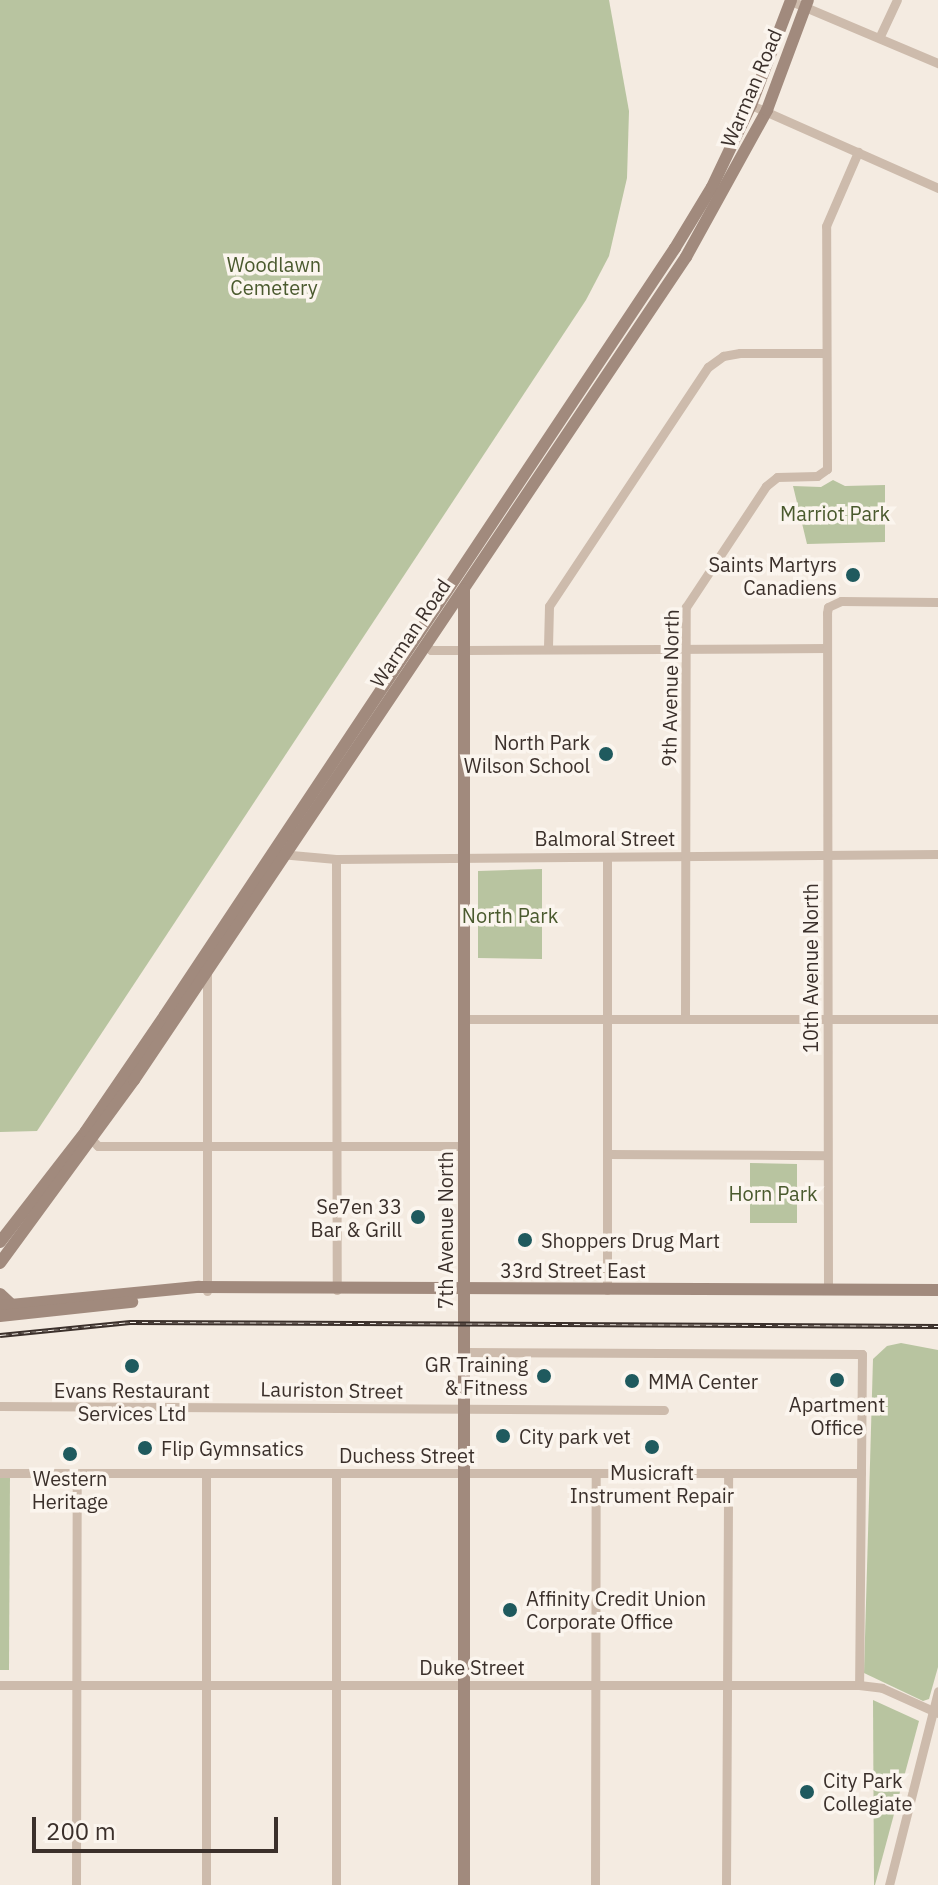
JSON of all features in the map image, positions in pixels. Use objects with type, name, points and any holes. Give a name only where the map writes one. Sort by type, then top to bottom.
[{"type":"main road","name":"Warman Road","points":[[0,1263],[93,1141],[207,971],[456,578],[675,248],[712,187],[751,105],[791,1]]},
{"type":"main road","name":"Warman Road","points":[[1,1240],[86,1131],[465,589],[717,209],[767,110],[807,3]]},
{"type":"main road","points":[[456,578],[465,589]]},
{"type":"main road","name":"7th Avenue North","points":[[464,1885],[467,1290],[465,589]]},
{"type":"main road","name":"33rd Street East","points":[[6,1306],[199,1287],[207,1291]]},
{"type":"main road","name":"33rd Street East","points":[[0,1316],[207,1291],[938,1290]]},
{"type":"main road","points":[[0,1294],[6,1306]]},
{"type":"street","points":[[880,36],[897,0]]},
{"type":"street","points":[[791,1],[807,3],[938,63]]},
{"type":"street","points":[[751,105],[938,188]]},
{"type":"street","name":"9th Avenue North","points":[[685,1017],[686,607],[766,486],[777,477],[817,476],[827,469],[826,226],[858,152]]},
{"type":"street","points":[[548,647],[549,606],[708,367],[723,356],[740,353],[826,353]]},
{"type":"street","name":"10th Avenue North","points":[[828,1289],[828,607],[833,602],[938,602]]},
{"type":"street","points":[[426,645],[431,650],[548,647],[827,648]]},
{"type":"street","name":"Balmoral Street","points":[[279,854],[336,859],[828,852],[938,854]]},
{"type":"street","points":[[607,857],[607,1290]]},
{"type":"street","points":[[336,859],[337,1290]]},
{"type":"street","points":[[207,971],[207,1291]]},
{"type":"street","points":[[466,1019],[938,1019]]},
{"type":"street","points":[[93,1141],[98,1146],[465,1146]]},
{"type":"street","points":[[608,1154],[827,1155]]},
{"type":"street","points":[[465,1352],[862,1354],[859,1685]]},
{"type":"street","name":"Lauriston Street","points":[[0,1406],[664,1410]]},
{"type":"street","name":"Duchess Street","points":[[0,1473],[861,1473]]},
{"type":"street","points":[[76,1885],[77,1473]]},
{"type":"street","points":[[206,1473],[206,1885]]},
{"type":"street","points":[[336,1473],[336,1885]]},
{"type":"street","points":[[595,1885],[596,1474]]},
{"type":"street","points":[[726,1885],[728,1474]]},
{"type":"street","name":"Duke Street","points":[[0,1685],[859,1685],[882,1688],[935,1712]]},
{"type":"street","points":[[889,1885],[938,1691]]},
{"type":"green space","name":"Woodlawn Cemetery","points":[[0,0],[609,0],[629,111],[627,178],[609,256],[586,300],[37,1131],[0,1132]]},
{"type":"green space","name":"Marriot Park","points":[[833,480],[845,486],[885,485],[885,542],[807,544],[793,486],[821,487]]},
{"type":"green space","name":"North Park","points":[[542,869],[542,959],[478,958],[478,871]]},
{"type":"green space","name":"Horn Park","points":[[750,1163],[797,1164],[797,1223],[750,1223]]},
{"type":"green space","points":[[901,1343],[938,1350],[938,1667],[929,1699],[923,1701],[864,1673],[873,1359],[887,1346]]},
{"type":"green space","points":[[0,1475],[10,1475],[9,1670],[0,1670]]},
{"type":"green space","points":[[873,1700],[919,1721],[875,1885],[874,1885]]},
{"type":"railway","points":[[0,1335],[130,1322],[938,1326]]},
{"type":"place","name":"Saints Martyrs Canadiens","points":[[853,575]]},
{"type":"place","name":"North Park Wilson School","points":[[606,754]]},
{"type":"place","name":"Se7en 33 Bar & Grill","points":[[418,1217]]},
{"type":"place","name":"Shoppers Drug Mart","points":[[525,1240]]},
{"type":"place","name":"Evans Restaurant Services Ltd","points":[[132,1366]]},
{"type":"place","name":"GR Training & Fitness","points":[[544,1376]]},
{"type":"place","name":"Apartment Office","points":[[837,1380]]},
{"type":"place","name":"MMA Center","points":[[632,1381]]},
{"type":"place","name":"City park vet","points":[[503,1436]]},
{"type":"place","name":"Musicraft Instrument Repair","points":[[652,1447]]},
{"type":"place","name":"Flip Gymnsatics","points":[[145,1448]]},
{"type":"place","name":"Western Heritage","points":[[70,1454]]},
{"type":"place","name":"Affinity Credit Union Corporate Office","points":[[510,1610]]},
{"type":"place","name":"City Park Collegiate","points":[[807,1792]]}]
